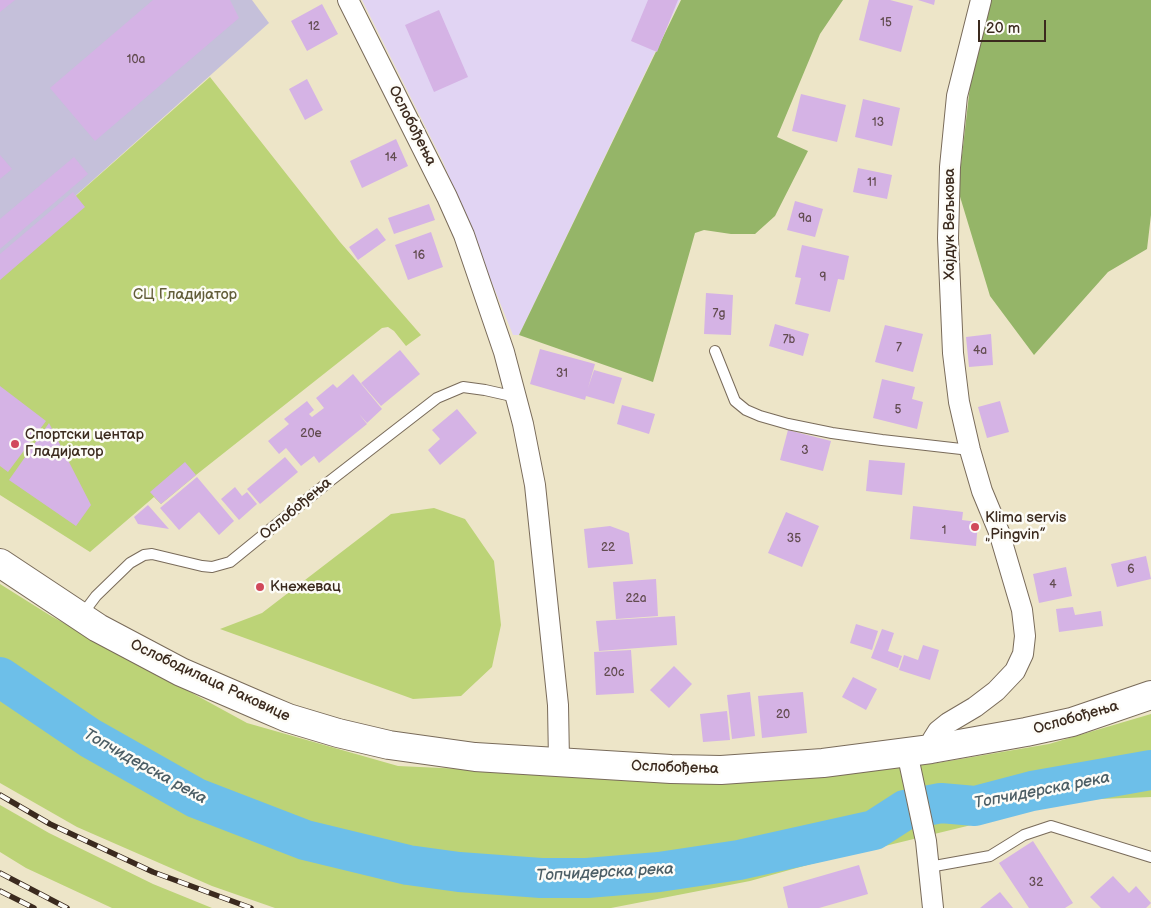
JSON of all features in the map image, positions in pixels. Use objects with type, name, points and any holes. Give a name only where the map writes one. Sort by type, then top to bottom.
[{"type":"main road","name":"Ослободилаца Раковице","points":[[0,563],[80,617],[173,667],[288,718],[338,733],[389,745],[475,757],[559,761]]},
{"type":"main road","name":"Ослобођења","points":[[559,761],[671,770],[721,770],[823,763],[919,750],[1026,732],[1072,722],[1151,695]]},
{"type":"street","name":"Ослобођења","points":[[348,0],[443,189],[464,235],[504,352],[535,484],[558,705],[559,761]]},
{"type":"street","name":"Хајдук Вељкова","points":[[919,750],[948,723],[996,691],[1014,671],[1023,654],[1026,636],[1022,610],[1002,540],[982,490],[970,450],[959,402],[953,353],[948,238],[950,167],[957,96],[981,0]]},
{"type":"street","points":[[919,750],[914,780],[926,841],[933,908]]},
{"type":"lane","points":[[715,351],[735,401],[746,410],[760,416],[832,433],[970,450]]},
{"type":"lane","name":"Ослобођења","points":[[80,617],[96,596],[130,563],[144,554],[152,554],[212,567],[230,562],[326,484],[437,398],[462,387],[516,397]]},
{"type":"lane","points":[[929,867],[990,856],[1024,835],[1051,826],[1151,857]]},
{"type":"shaded area","points":[[0,0],[252,0],[269,23],[0,263]]},
{"type":"shaded area","points":[[362,0],[680,0],[519,335],[513,335],[443,162]]},
{"type":"green space","points":[[681,0],[843,0],[820,34],[777,137],[808,151],[775,216],[755,234],[731,234],[704,230],[695,233],[653,382],[519,335]]},
{"type":"green space","points":[[982,0],[1151,0],[1151,215],[1147,249],[1108,272],[1034,355],[990,296],[958,190],[979,8]]},
{"type":"green space","name":"СЦ Гладијатор","points":[[210,77],[340,242],[421,335],[406,346],[394,331],[388,327],[382,328],[161,504],[154,497],[90,552],[0,495],[0,263]]},
{"type":"green space","points":[[434,508],[465,519],[494,561],[501,625],[492,667],[461,696],[413,699],[220,629],[262,613],[391,514]]},
{"type":"green space","points":[[0,584],[51,616],[247,723],[398,766],[747,782],[820,777],[937,763],[1049,744],[1151,714],[1151,797],[1074,800],[811,864],[750,881],[611,908],[275,908],[212,886],[77,827],[0,783],[0,699],[130,780],[186,806],[342,864],[504,891],[682,879],[803,856],[790,844],[639,874],[459,872],[305,840],[146,770],[0,676]]},
{"type":"green space","points":[[0,805],[49,833],[153,884],[212,908],[112,908],[26,868],[0,852]]},
{"type":"building","points":[[0,0],[15,0],[0,12]]},
{"type":"building","points":[[153,0],[230,0],[239,18],[95,141],[50,88]]},
{"type":"building","points":[[648,0],[678,0],[657,52],[631,41]]},
{"type":"building","points":[[869,0],[890,0],[913,6],[901,52],[859,40]]},
{"type":"building","points":[[918,0],[935,0],[934,5]]},
{"type":"building","points":[[322,4],[338,34],[307,51],[291,21]]},
{"type":"building","points":[[439,10],[468,77],[434,92],[405,25]]},
{"type":"building","points":[[307,79],[323,110],[305,120],[289,89]]},
{"type":"building","points":[[801,94],[846,105],[837,142],[792,131]]},
{"type":"building","points":[[863,99],[900,108],[892,146],[855,137]]},
{"type":"building","points":[[396,139],[408,166],[362,188],[350,161]]},
{"type":"building","points":[[0,155],[12,169],[0,179]]},
{"type":"building","points":[[74,157],[88,174],[0,249],[0,219]]},
{"type":"building","points":[[858,168],[892,175],[887,199],[853,192]]},
{"type":"building","points":[[73,192],[85,207],[0,280],[0,254]]},
{"type":"building","points":[[795,201],[823,209],[815,237],[787,230]]},
{"type":"building","points":[[429,204],[435,220],[394,234],[388,218]]},
{"type":"building","points":[[377,228],[386,240],[358,260],[349,247]]},
{"type":"building","points":[[431,232],[443,267],[408,280],[395,245]]},
{"type":"building","points":[[802,245],[849,256],[844,280],[838,279],[830,312],[795,304],[801,278],[795,277]]},
{"type":"building","points":[[706,293],[733,295],[731,335],[704,334]]},
{"type":"building","points":[[775,324],[809,334],[803,356],[769,346]]},
{"type":"building","points":[[885,325],[923,334],[913,372],[875,362]]},
{"type":"building","points":[[991,334],[993,365],[969,367],[966,337]]},
{"type":"building","points":[[540,349],[595,364],[588,388],[594,370],[622,378],[614,404],[586,396],[585,400],[530,384]]},
{"type":"building","points":[[400,350],[420,374],[381,406],[361,383]]},
{"type":"building","points":[[353,374],[382,409],[367,423],[359,414],[367,424],[319,463],[314,456],[301,466],[286,448],[279,454],[268,441],[289,424],[284,419],[307,401],[314,410],[309,414],[312,417],[324,408],[316,398],[333,384],[337,388]]},
{"type":"building","points":[[882,379],[915,387],[912,399],[923,402],[917,429],[873,418]]},
{"type":"building","name":"Спортски центар Гладијатор","points":[[0,386],[46,421],[8,472],[0,466]]},
{"type":"building","points":[[1000,401],[1009,432],[987,438],[978,407]]},
{"type":"building","points":[[622,405],[655,414],[649,434],[617,424]]},
{"type":"building","points":[[457,409],[477,433],[440,465],[428,450],[440,439],[432,430]]},
{"type":"building","points":[[49,423],[91,505],[76,526],[9,480]]},
{"type":"building","points":[[788,430],[831,441],[823,471],[780,460]]},
{"type":"building","points":[[285,457],[298,472],[260,504],[247,489]]},
{"type":"building","points":[[869,460],[905,463],[902,495],[866,491]]},
{"type":"building","points":[[185,462],[196,475],[161,504],[150,492]]},
{"type":"building","points":[[197,477],[234,521],[219,535],[199,512],[179,530],[160,508]]},
{"type":"building","points":[[235,487],[242,496],[247,492],[257,504],[239,520],[221,499]]},
{"type":"building","points":[[148,505],[169,529],[138,524],[134,517]]},
{"type":"building","points":[[913,506],[963,512],[962,520],[978,522],[976,546],[910,539]]},
{"type":"building","points":[[786,512],[819,526],[802,567],[768,553]]},
{"type":"building","points":[[610,526],[629,533],[633,564],[588,568],[584,529]]},
{"type":"building","points":[[1146,556],[1151,579],[1117,587],[1111,564]]},
{"type":"building","points":[[1066,567],[1072,596],[1039,603],[1033,574]]},
{"type":"building","points":[[656,579],[658,616],[616,619],[613,582]]},
{"type":"building","points":[[1073,607],[1075,615],[1101,611],[1103,626],[1059,632],[1056,609]]},
{"type":"building","points":[[675,616],[677,645],[599,651],[596,621]]},
{"type":"building","points":[[856,624],[878,631],[872,650],[850,643]]},
{"type":"building","points":[[882,629],[894,633],[888,651],[902,656],[898,668],[871,658]]},
{"type":"building","points":[[923,645],[939,650],[930,680],[899,670],[904,655],[918,660]]},
{"type":"building","points":[[631,650],[634,693],[596,695],[594,652]]},
{"type":"building","points":[[674,666],[692,684],[669,708],[650,690]]},
{"type":"building","points":[[853,677],[877,689],[866,710],[842,697]]},
{"type":"building","points":[[750,692],[755,736],[732,739],[727,695]]},
{"type":"building","points":[[803,692],[807,733],[762,738],[758,696]]},
{"type":"building","points":[[727,711],[730,740],[703,742],[700,714]]},
{"type":"building","points":[[1033,841],[1073,903],[1065,908],[1029,908],[999,863]]},
{"type":"building","points":[[859,865],[868,894],[819,908],[788,908],[783,887]]},
{"type":"building","points":[[1113,876],[1129,893],[1136,886],[1151,903],[1146,908],[1101,908],[1090,897]]},
{"type":"building","points":[[1000,892],[1013,908],[980,908]]},
{"type":"waterway","name":"Топчидерска река","points":[[0,677],[90,738],[196,798],[305,840],[408,865],[459,872],[541,878],[587,878],[659,872],[739,860],[874,830],[905,810],[941,803],[975,806],[1032,791],[1151,770]]},
{"type":"railway","points":[[0,795],[50,824],[153,872],[251,908]]},
{"type":"railway","points":[[0,873],[67,908]]},
{"type":"railway","points":[[0,891],[34,908]]},
{"type":"place","name":"Спортски центар Гладијатор","points":[[15,444]]},
{"type":"place","name":"Klima servis „Pingvin”","points":[[975,527]]},
{"type":"place","name":"Кнежевац","points":[[260,587]]}]
